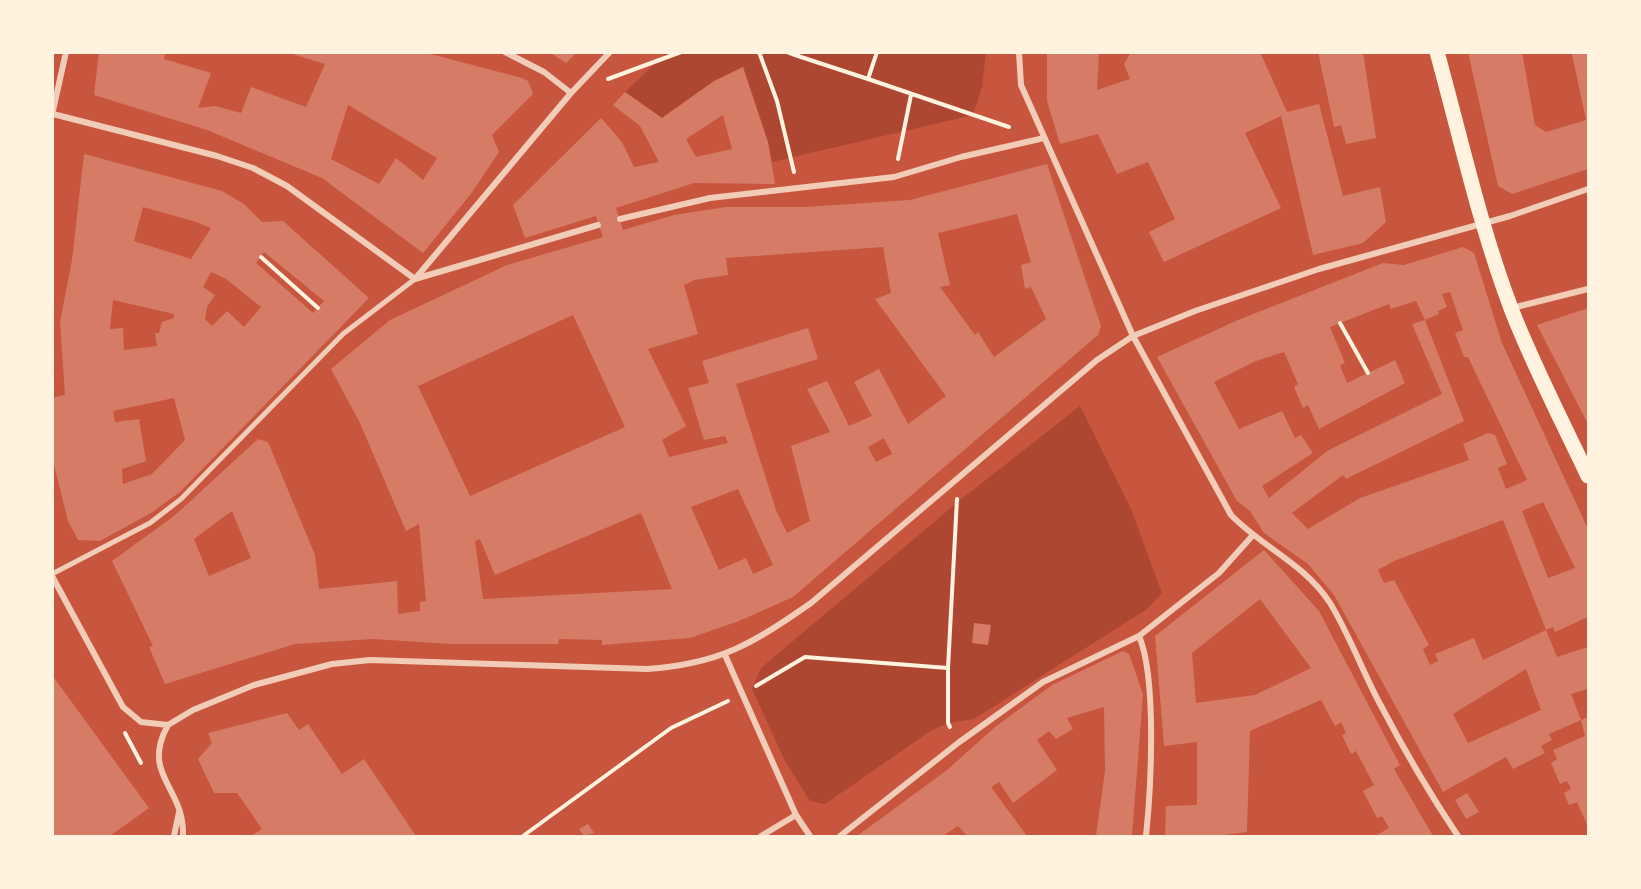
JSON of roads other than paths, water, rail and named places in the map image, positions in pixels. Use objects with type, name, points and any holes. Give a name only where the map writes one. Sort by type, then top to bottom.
[{"type":"main road","points":[[1437,52],[1484,222],[1511,308],[1528,350],[1588,476]]},
{"type":"street","points":[[66,52],[53,114],[217,156],[253,168],[287,186],[415,279]]},
{"type":"street","points":[[505,52],[544,72],[571,93]]},
{"type":"street","points":[[168,725],[141,722],[123,707],[52,575],[150,523],[181,499],[358,321],[415,279],[571,93],[610,52]]},
{"type":"street","points":[[1019,52],[1021,85],[1133,336],[1231,515],[1253,535],[1304,571],[1330,603],[1385,713],[1458,837]]},
{"type":"street","points":[[620,219],[710,198],[799,190],[894,177],[961,157],[1044,138]]},
{"type":"street","points":[[183,837],[184,825],[179,809],[157,758],[158,742],[168,725],[193,710],[254,685],[332,664],[369,660],[647,669],[687,666],[725,655],[768,633],[811,603],[1097,360],[1133,336],[1195,311],[1319,269],[1484,222],[1588,189]]},
{"type":"street","points":[[415,279],[598,225]]},
{"type":"street","points":[[1511,308],[1588,289]]},
{"type":"street","points":[[840,837],[958,743],[1043,682],[1139,636],[1219,573],[1253,535]]},
{"type":"street","points":[[1139,636],[1146,652],[1148,676],[1150,756],[1146,837]]},
{"type":"street","points":[[725,655],[796,815],[810,837]]},
{"type":"street","points":[[174,837],[179,809]]},
{"type":"street","points":[[761,837],[796,815]]}]
